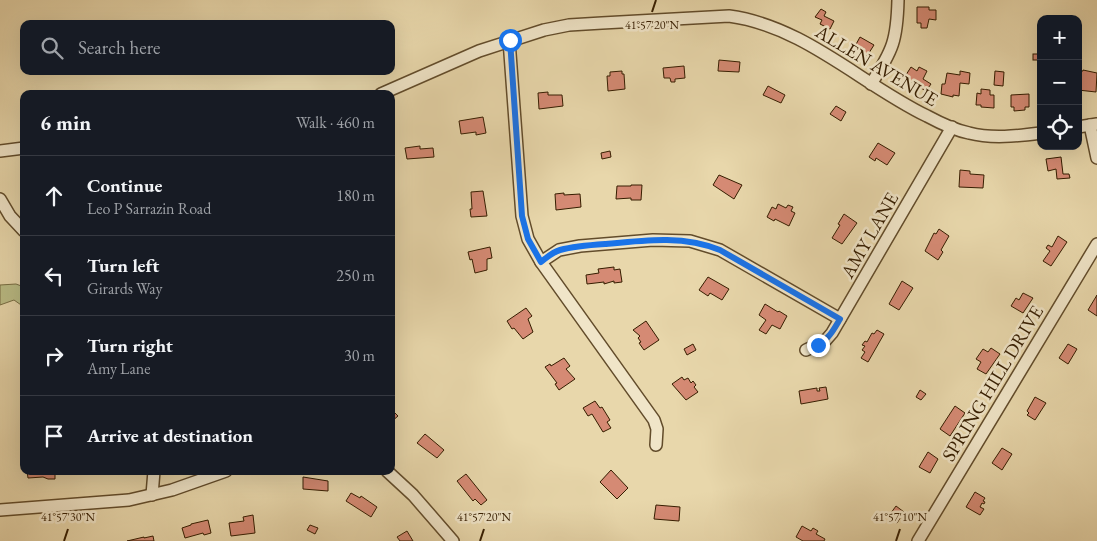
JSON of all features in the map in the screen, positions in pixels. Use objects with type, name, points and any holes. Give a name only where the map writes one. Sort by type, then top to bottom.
[{"type":"street","points":[[871,84],[888,58],[894,42],[898,26],[898,0]]},
{"type":"street","name":"ALLEN AVENUE","points":[[390,90],[450,62],[510,40],[569,25],[729,16],[744,18],[781,30],[823,52],[903,104],[970,134],[998,136],[1037,133]]},
{"type":"street","points":[[510,40],[522,216],[528,239],[541,262],[654,420],[657,429],[656,445]]},
{"type":"street","points":[[1094,125],[1097,158]]},
{"type":"street","name":"AMY LANE","points":[[806,350],[825,341],[840,319],[952,127]]},
{"type":"street","points":[[0,151],[20,148]]},
{"type":"street","points":[[0,199],[10,216],[20,227]]},
{"type":"street","points":[[541,262],[559,250],[580,246],[653,240],[690,241],[720,250],[840,319]]},
{"type":"street","name":"SPRING HILL DRIVE","points":[[918,541],[1097,244]]},
{"type":"street","points":[[152,496],[154,475]]},
{"type":"street","points":[[0,510],[129,500],[152,496],[215,475]]},
{"type":"street","points":[[391,475],[413,495],[453,541]]},
{"type":"green space","points":[[0,285],[20,286],[20,304],[14,300],[0,305]]},
{"type":"building","points":[[917,7],[929,7],[929,10],[936,10],[936,20],[929,19],[927,28],[921,28],[921,23],[917,23]]},
{"type":"building","points":[[821,9],[826,12],[824,16],[834,21],[830,29],[820,24],[822,20],[815,17]]},
{"type":"building","points":[[860,37],[874,45],[867,56],[854,48]]},
{"type":"building","points":[[1033,54],[1037,54],[1037,60],[1033,60]]},
{"type":"building","points":[[719,60],[740,62],[739,72],[718,71]]},
{"type":"building","points":[[684,66],[685,78],[675,79],[675,82],[671,82],[670,78],[664,78],[663,68]]},
{"type":"building","points":[[911,67],[917,71],[919,67],[927,71],[923,79],[931,84],[926,91],[904,78]]},
{"type":"building","points":[[622,71],[625,89],[608,91],[607,76],[610,76],[610,72]]},
{"type":"building","points":[[960,71],[970,73],[969,84],[960,83],[959,96],[953,95],[953,97],[941,94],[942,84],[945,84],[947,73],[960,75]]},
{"type":"building","points":[[995,71],[1004,72],[1003,86],[994,85]]},
{"type":"building","points":[[1083,71],[1097,73],[1096,92],[1082,90]]},
{"type":"building","points":[[768,86],[785,95],[781,103],[763,95]]},
{"type":"building","points":[[981,89],[990,90],[990,95],[994,95],[994,108],[976,105],[977,93],[981,94]]},
{"type":"building","points":[[548,92],[548,95],[562,95],[563,106],[539,109],[538,93]]},
{"type":"building","points":[[1029,94],[1029,107],[1025,107],[1025,110],[1014,111],[1014,107],[1011,107],[1011,95]]},
{"type":"building","points":[[836,106],[846,112],[841,121],[830,114]]},
{"type":"building","points":[[483,117],[486,133],[476,135],[476,132],[461,134],[459,121]]},
{"type":"building","points":[[878,143],[895,153],[887,165],[876,158],[875,161],[869,157]]},
{"type":"building","points":[[420,146],[420,149],[433,148],[434,157],[407,159],[405,148]]},
{"type":"building","points":[[610,151],[611,157],[602,159],[601,153]]},
{"type":"building","points":[[1061,157],[1063,174],[1069,174],[1070,178],[1057,179],[1056,169],[1048,171],[1046,159]]},
{"type":"building","points":[[960,170],[970,171],[970,174],[984,175],[983,188],[959,187]]},
{"type":"building","points":[[719,175],[742,185],[734,199],[713,185]]},
{"type":"building","points":[[642,185],[641,200],[631,200],[631,198],[616,199],[617,186]]},
{"type":"building","points":[[483,191],[487,216],[471,217],[471,192]]},
{"type":"building","points":[[564,193],[564,195],[580,194],[581,207],[556,210],[555,194]]},
{"type":"building","points":[[778,204],[786,208],[788,205],[793,207],[791,211],[795,213],[789,226],[767,217],[772,207],[776,209]]},
{"type":"building","points":[[844,214],[857,223],[842,244],[832,238]]},
{"type":"building","points":[[939,229],[949,236],[938,260],[925,251],[934,233],[936,234]]},
{"type":"building","points":[[1058,236],[1067,242],[1051,266],[1043,261],[1050,251],[1046,248],[1048,245],[1052,247]]},
{"type":"building","points":[[490,247],[492,258],[487,259],[487,270],[475,273],[472,259],[470,260],[468,252]]},
{"type":"building","points":[[614,267],[614,270],[620,269],[622,282],[587,284],[586,275],[599,273],[598,269]]},
{"type":"building","points":[[708,277],[729,289],[722,300],[710,293],[708,296],[699,290]]},
{"type":"building","points":[[902,281],[913,288],[899,310],[889,304]]},
{"type":"building","points":[[1023,293],[1033,298],[1023,313],[1011,306],[1016,298],[1019,300]]},
{"type":"building","points":[[1097,295],[1097,316],[1088,310]]},
{"type":"building","points":[[765,304],[787,316],[780,329],[772,325],[766,334],[759,330],[766,320],[759,315]]},
{"type":"building","points":[[526,308],[532,316],[528,319],[533,332],[523,339],[514,328],[512,329],[507,321]]},
{"type":"building","points":[[646,321],[659,340],[644,350],[639,343],[641,342],[638,338],[640,336],[633,330]]},
{"type":"building","points":[[877,330],[884,334],[868,362],[861,358],[865,352],[862,350],[865,346],[862,345]]},
{"type":"building","points":[[693,344],[696,350],[687,355],[684,349]]},
{"type":"building","points":[[1068,344],[1077,349],[1068,364],[1059,358]]},
{"type":"building","points":[[991,348],[1000,354],[986,374],[977,369],[981,362],[976,359],[983,349],[988,352]]},
{"type":"building","points":[[564,358],[570,366],[566,369],[575,379],[559,390],[555,384],[557,383],[545,367],[550,364],[551,366]]},
{"type":"building","points":[[682,377],[684,380],[688,378],[691,383],[693,381],[696,385],[694,387],[698,392],[686,400],[672,384]]},
{"type":"building","points":[[826,387],[828,399],[801,404],[799,391],[817,388],[817,391],[820,391],[819,388]]},
{"type":"building","points":[[920,390],[926,394],[921,400],[916,397]]},
{"type":"building","points":[[1035,397],[1046,403],[1035,420],[1027,415],[1029,413],[1027,411]]},
{"type":"building","points":[[595,401],[600,408],[602,407],[610,420],[607,422],[611,428],[603,432],[592,414],[588,416],[583,408]]},
{"type":"building","points":[[955,406],[965,413],[950,436],[940,429]]},
{"type":"building","points":[[425,434],[444,450],[437,458],[417,443]]},
{"type":"building","points":[[1002,448],[1012,454],[1002,470],[992,463]]},
{"type":"building","points":[[928,452],[938,459],[930,473],[919,467]]},
{"type":"building","points":[[611,470],[628,488],[617,499],[600,482]]},
{"type":"building","points":[[466,474],[487,500],[481,505],[475,499],[473,501],[457,481]]},
{"type":"building","points":[[28,475],[55,475],[55,479],[43,477],[28,478]]},
{"type":"building","points":[[303,477],[328,481],[328,491],[303,489]]},
{"type":"building","points":[[975,492],[985,498],[984,504],[982,503],[980,507],[984,509],[980,515],[966,507]]},
{"type":"building","points":[[351,493],[360,498],[361,496],[377,507],[371,517],[346,501]]},
{"type":"building","points":[[656,505],[680,507],[679,521],[654,519]]},
{"type":"building","points":[[896,506],[904,512],[897,523],[888,517]]},
{"type":"building","points":[[253,515],[255,533],[231,536],[229,523],[244,521],[243,517]]},
{"type":"building","points":[[208,520],[211,533],[204,535],[203,533],[185,538],[182,528]]},
{"type":"building","points":[[310,525],[318,528],[315,534],[307,530]]},
{"type":"building","points":[[802,526],[811,531],[813,528],[818,531],[816,534],[825,539],[824,541],[803,541],[796,537]]},
{"type":"building","points":[[407,531],[413,541],[400,541],[397,537]]},
{"type":"building","points":[[153,536],[154,541],[127,541],[144,537]]},
{"type":"route","points":[[510,40],[522,216],[528,239],[541,262],[550,254],[559,250],[580,246],[677,239],[702,243],[720,250],[840,319],[832,333],[825,341],[818,345]]}]
